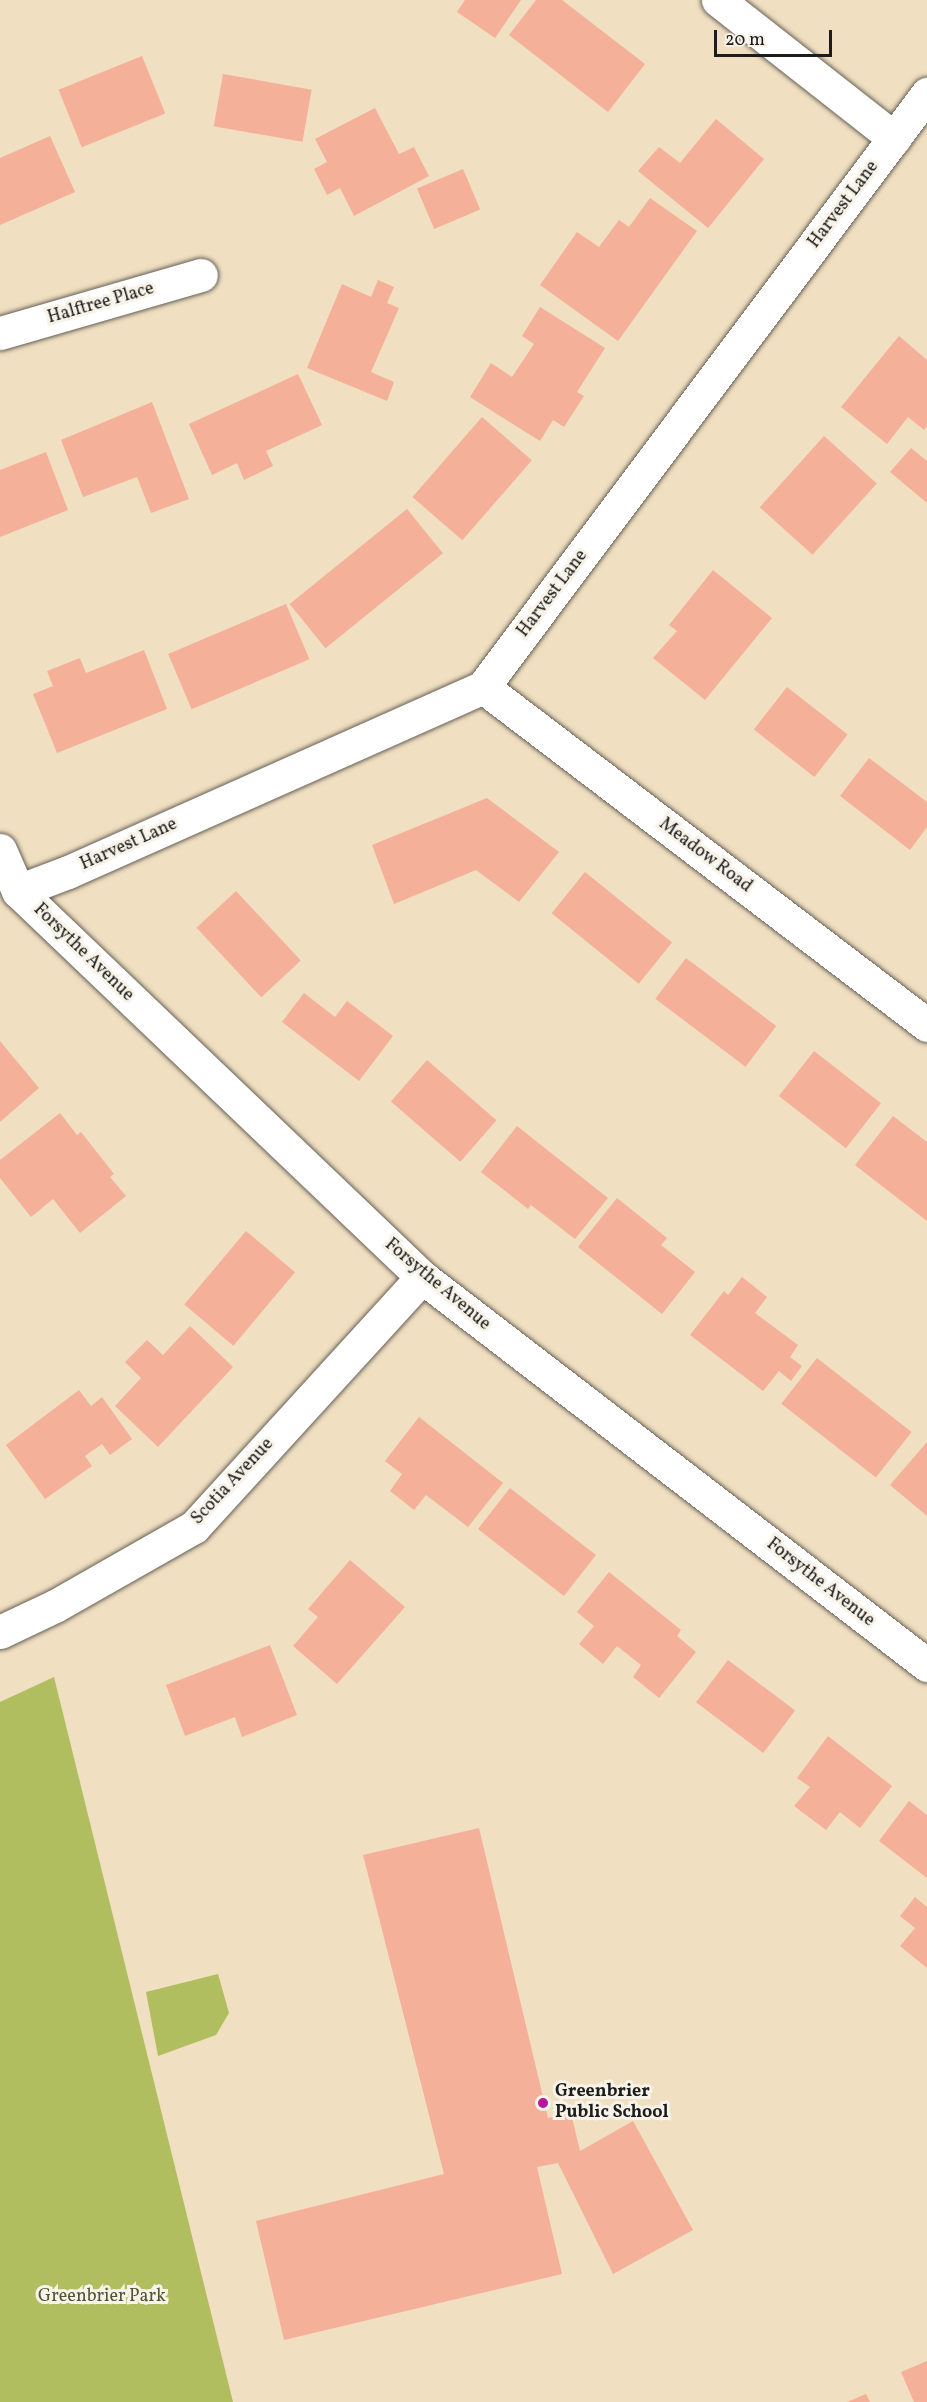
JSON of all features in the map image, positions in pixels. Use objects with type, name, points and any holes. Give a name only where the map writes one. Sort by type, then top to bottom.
[{"type":"street","points":[[718,0],[894,138]]},
{"type":"street","name":"Harvest Lane","points":[[18,891],[68,872],[483,687],[927,94]]},
{"type":"street","name":"Halftree Place","points":[[0,333],[201,275]]},
{"type":"street","name":"Meadow Road","points":[[483,687],[927,1025]]},
{"type":"street","name":"Forsythe Avenue","points":[[0,850],[18,891],[423,1277],[927,1665]]},
{"type":"street","name":"Scotia Avenue","points":[[0,1632],[55,1606],[194,1527],[423,1277]]},
{"type":"green space","name":"Greenbrier Park","points":[[54,1677],[233,2402],[0,2402],[0,1702]]},
{"type":"green space","points":[[218,1974],[229,2013],[216,2035],[158,2056],[146,1992]]},
{"type":"building","points":[[465,0],[521,0],[495,38],[457,12]]},
{"type":"building","points":[[536,0],[562,0],[645,64],[608,112],[509,35]]},
{"type":"building","points":[[142,56],[165,113],[82,147],[59,90]]},
{"type":"building","points":[[223,74],[312,90],[302,142],[214,126]]},
{"type":"building","points":[[375,108],[399,154],[414,147],[429,176],[354,216],[340,188],[327,195],[314,169],[327,162],[315,139]]},
{"type":"building","points":[[716,119],[764,159],[708,228],[638,171],[659,147],[680,163]]},
{"type":"building","points":[[50,136],[75,192],[0,225],[0,158]]},
{"type":"building","points":[[463,169],[480,210],[434,229],[417,189]]},
{"type":"building","points":[[650,198],[697,231],[618,341],[540,285],[577,232],[599,247],[619,220],[629,227]]},
{"type":"building","points":[[378,280],[394,287],[387,303],[399,308],[371,372],[394,382],[387,401],[307,368],[342,284],[371,297]]},
{"type":"building","points":[[540,307],[605,348],[577,392],[584,396],[564,427],[553,420],[540,441],[470,397],[491,363],[512,377],[534,344],[522,336]]},
{"type":"building","points":[[899,336],[927,360],[927,426],[924,430],[908,417],[887,444],[841,407]]},
{"type":"building","points":[[298,374],[322,425],[266,451],[273,466],[244,480],[237,463],[212,475],[189,424]]},
{"type":"building","points":[[152,402],[189,499],[151,513],[137,477],[83,497],[61,440]]},
{"type":"building","points":[[482,417],[532,460],[462,540],[412,497]]},
{"type":"building","points":[[824,436],[877,484],[813,555],[760,507]]},
{"type":"building","points":[[911,448],[927,461],[927,503],[890,472]]},
{"type":"building","points":[[46,452],[68,510],[0,537],[0,470]]},
{"type":"building","points":[[407,509],[443,553],[326,648],[290,604]]},
{"type":"building","points":[[713,570],[772,618],[705,700],[653,658],[677,631],[669,625]]},
{"type":"building","points":[[286,604],[309,659],[192,709],[168,654]]},
{"type":"building","points":[[144,650],[167,709],[57,753],[33,694],[53,686],[47,671],[80,658],[86,673]]},
{"type":"building","points":[[787,687],[848,734],[814,777],[754,730]]},
{"type":"building","points":[[869,758],[927,802],[927,827],[910,850],[840,796]]},
{"type":"building","points":[[487,798],[559,852],[519,902],[476,870],[394,904],[372,845]]},
{"type":"building","points":[[585,872],[672,942],[639,984],[552,913]]},
{"type":"building","points":[[236,891],[301,960],[261,997],[197,928]]},
{"type":"building","points":[[686,958],[776,1026],[746,1067],[655,999]]},
{"type":"building","points":[[304,993],[335,1017],[347,1001],[393,1036],[359,1081],[282,1022]]},
{"type":"building","points":[[0,1041],[39,1088],[0,1122]]},
{"type":"building","points":[[814,1051],[881,1103],[846,1148],[779,1096]]},
{"type":"building","points":[[427,1060],[496,1120],[460,1162],[391,1102]]},
{"type":"building","points":[[60,1113],[77,1135],[81,1132],[114,1174],[110,1177],[126,1196],[80,1233],[53,1199],[31,1217],[0,1178],[0,1160]]},
{"type":"building","points":[[893,1116],[927,1142],[927,1221],[855,1165]]},
{"type":"building","points":[[517,1126],[608,1198],[575,1239],[531,1205],[528,1209],[481,1172]]},
{"type":"building","points":[[617,1198],[667,1238],[661,1245],[695,1272],[662,1314],[578,1247]]},
{"type":"building","points":[[246,1231],[295,1272],[233,1346],[184,1305]]},
{"type":"building","points":[[742,1277],[767,1297],[755,1313],[798,1345],[790,1357],[802,1366],[791,1381],[779,1371],[763,1391],[690,1335],[724,1291],[728,1295]]},
{"type":"building","points":[[190,1326],[233,1367],[158,1447],[115,1406],[141,1378],[125,1362],[147,1340],[163,1355]]},
{"type":"building","points":[[817,1358],[912,1432],[876,1478],[781,1404]]},
{"type":"building","points":[[79,1390],[91,1406],[102,1397],[132,1439],[110,1455],[102,1444],[85,1456],[92,1466],[45,1499],[6,1445]]},
{"type":"building","points":[[419,1417],[503,1483],[468,1527],[426,1495],[414,1510],[390,1491],[402,1474],[385,1461]]},
{"type":"building","points":[[927,1442],[927,1516],[890,1485]]},
{"type":"building","points":[[510,1488],[596,1555],[564,1596],[478,1529]]},
{"type":"building","points":[[350,1560],[405,1607],[337,1684],[293,1646],[318,1617],[308,1609]]},
{"type":"building","points":[[609,1572],[681,1630],[677,1636],[696,1652],[659,1698],[633,1677],[641,1665],[617,1646],[603,1664],[579,1644],[594,1626],[577,1612]]},
{"type":"building","points":[[270,1645],[297,1715],[242,1737],[235,1717],[185,1736],[166,1685]]},
{"type":"building","points":[[728,1660],[795,1711],[763,1753],[696,1702]]},
{"type":"building","points":[[828,1736],[892,1786],[860,1828],[840,1812],[826,1830],[794,1806],[810,1787],[797,1778]]},
{"type":"building","points":[[909,1801],[927,1815],[927,1878],[879,1841]]},
{"type":"building","points":[[479,1828],[548,2118],[571,2113],[580,2151],[633,2121],[693,2230],[613,2274],[558,2163],[537,2167],[562,2274],[284,2340],[256,2221],[444,2174],[363,1855]]},
{"type":"building","points":[[915,1897],[927,1907],[927,1968],[900,1946],[915,1928],[900,1916]]},
{"type":"building","points":[[927,2361],[927,2402],[914,2402],[901,2372]]},
{"type":"building","points":[[866,2394],[870,2402],[847,2402]]},
{"type":"place","name":"Greenbrier Public School","points":[[543,2103]]}]
